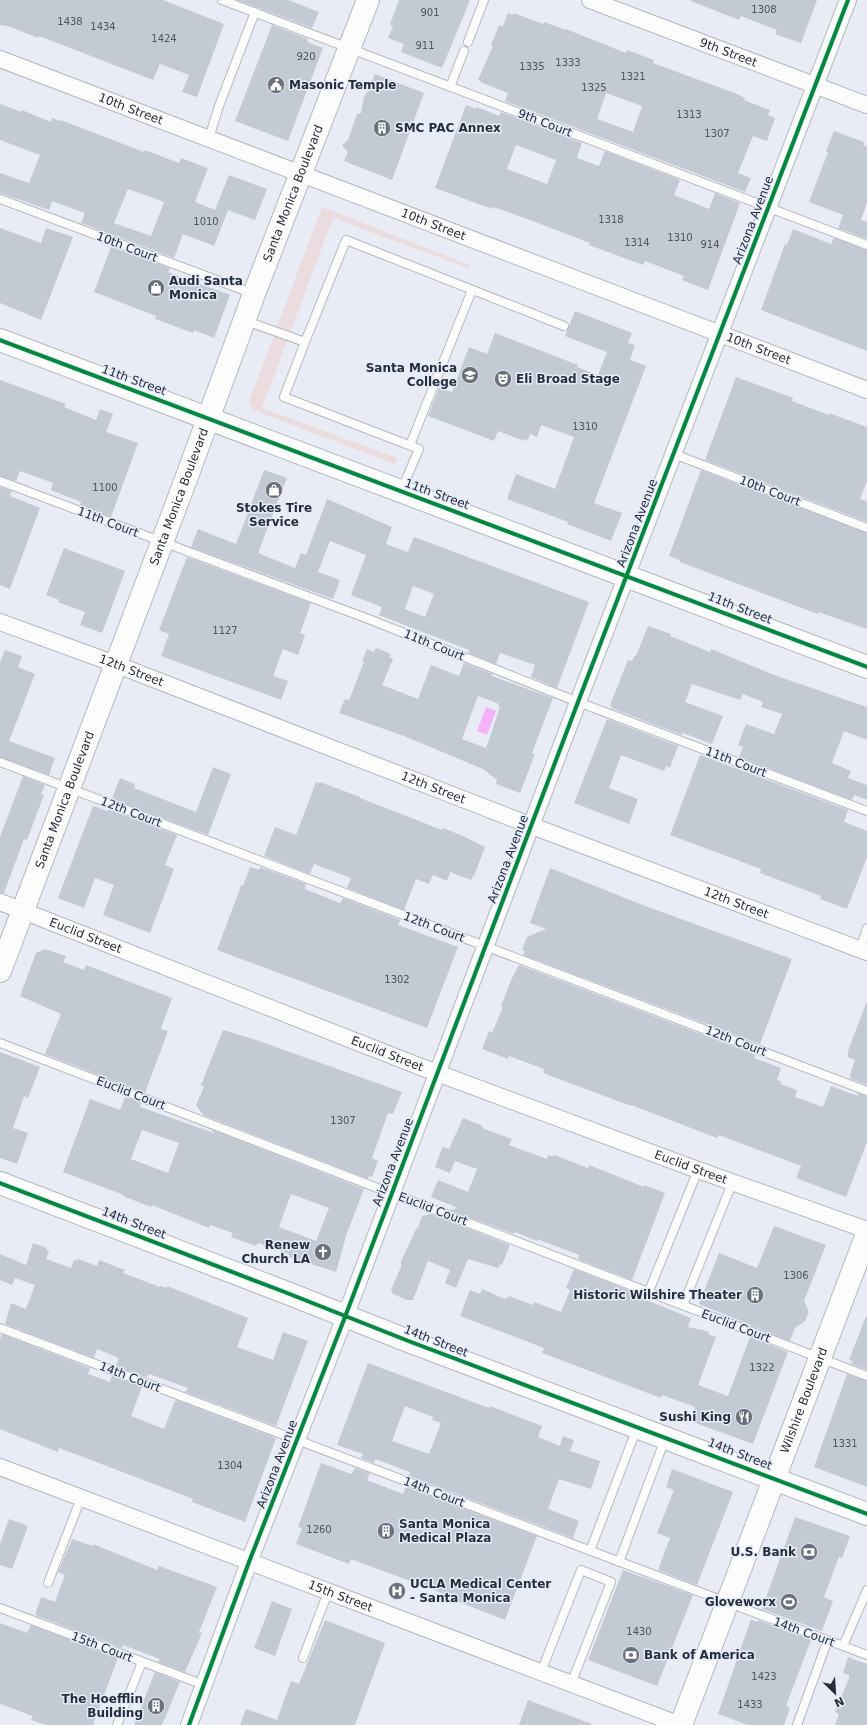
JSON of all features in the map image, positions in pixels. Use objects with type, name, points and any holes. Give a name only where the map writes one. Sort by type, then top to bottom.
[{"type":"street","name":"Santa Monica Boulevard","points":[[0,971],[209,419],[254,294],[348,48],[368,0]]},
{"type":"street","name":"9th Street","points":[[590,0],[867,105]]},
{"type":"street","name":"Arizona Avenue","points":[[189,1725],[249,1562],[345,1317],[578,702],[628,576],[848,0]]},
{"type":"street","name":"10th Street","points":[[0,59],[867,390]]},
{"type":"street","name":"11th Street","points":[[0,340],[867,667]]},
{"type":"street","name":"12th Street","points":[[0,622],[115,664],[532,826],[863,950]]},
{"type":"street","name":"Euclid Street","points":[[0,902],[437,1073],[698,1170],[733,1181],[867,1230]]},
{"type":"street","name":"14th Street","points":[[0,1183],[282,1291],[345,1317],[867,1514]]},
{"type":"street","name":"Wilshire Boulevard","points":[[681,1725],[867,1234]]},
{"type":"street","name":"15th Street","points":[[0,1467],[681,1725]]},
{"type":"lane","name":"9th Court","points":[[224,0],[867,245]]},
{"type":"lane","points":[[468,42],[484,0]]},
{"type":"lane","points":[[209,138],[219,106],[255,12]]},
{"type":"lane","points":[[450,87],[464,51]]},
{"type":"lane","name":"10th Court","points":[[0,199],[254,294]]},
{"type":"lane","points":[[400,492],[419,448],[284,397],[346,240],[564,326]]},
{"type":"lane","points":[[410,445],[472,290]]},
{"type":"lane","points":[[245,320],[305,342]]},
{"type":"lane","name":"10th Court","points":[[674,454],[867,528]]},
{"type":"lane","name":"11th Court","points":[[0,481],[371,620],[578,702],[867,811]]},
{"type":"lane","name":"12th Court","points":[[0,762],[867,1091]]},
{"type":"lane","points":[[863,950],[867,928]]},
{"type":"lane","name":"Euclid Court","points":[[0,1043],[867,1376]]},
{"type":"lane","points":[[649,1291],[698,1170]]},
{"type":"lane","points":[[683,1305],[733,1181]]},
{"type":"lane","name":"14th Court","points":[[0,1328],[727,1602],[828,1642],[867,1655]]},
{"type":"lane","points":[[590,1551],[638,1427]]},
{"type":"lane","points":[[619,1562],[666,1437]]},
{"type":"lane","points":[[48,1583],[81,1498]]},
{"type":"lane","points":[[541,1672],[581,1570],[611,1582],[571,1684]]},
{"type":"lane","points":[[843,1646],[867,1590]]},
{"type":"lane","points":[[303,1658],[328,1592]]},
{"type":"lane","name":"15th Court","points":[[0,1608],[204,1685]]},
{"type":"lane","points":[[797,1725],[828,1642]]},
{"type":"lane","points":[[117,1725],[142,1662]]},
{"type":"shaded area","points":[[322,207],[470,265],[468,268],[333,218],[262,408],[397,458],[395,464],[253,410],[249,402]]},
{"type":"shaded area","points":[[486,707],[496,711],[487,735],[477,731]]},
{"type":"building","points":[[0,0],[163,0],[224,24],[197,97],[182,92],[189,75],[160,64],[153,80],[39,36],[38,38],[8,26],[0,25]]},
{"type":"building","points":[[237,0],[288,0],[319,12],[312,28]]},
{"type":"building","points":[[399,0],[470,0],[442,68],[401,52],[404,44],[388,38],[393,26],[390,24]]},
{"type":"building","points":[[691,0],[817,0],[801,43],[775,34],[777,30],[741,16],[739,20]]},
{"type":"building","points":[[508,13],[513,15],[514,13],[543,24],[544,22],[566,29],[626,53],[627,50],[654,60],[653,63],[737,94],[745,98],[744,100],[770,110],[768,115],[775,118],[767,141],[753,136],[738,173],[751,178],[745,192],[505,101],[508,93],[478,80],[493,46],[491,45],[499,25],[503,26]],"holes":[[[606,93],[642,106],[633,132],[597,119]]]},
{"type":"building","points":[[272,25],[308,39],[307,42],[323,48],[288,141],[235,121]]},
{"type":"building","name":"SMC PAC Annex","points":[[375,74],[424,93],[392,180],[344,161],[348,152],[342,145],[348,140],[357,114],[361,113],[364,97],[368,92]]},
{"type":"building","points":[[0,104],[22,112],[22,110],[51,122],[52,118],[61,120],[144,152],[145,150],[179,163],[181,158],[208,168],[195,202],[215,210],[229,175],[267,189],[255,220],[228,210],[214,246],[183,234],[174,258],[81,223],[85,213],[52,201],[49,210],[0,193],[0,173],[29,183],[40,155],[0,140]],"holes":[[[128,189],[164,202],[151,236],[114,223]]]},
{"type":"building","points":[[466,105],[476,109],[477,107],[499,116],[501,112],[582,143],[577,158],[599,166],[605,151],[680,180],[674,195],[709,209],[715,193],[740,203],[708,290],[682,280],[684,276],[645,261],[643,265],[589,245],[590,243],[522,217],[493,207],[492,209],[435,188]],"holes":[[[516,145],[556,160],[547,184],[507,169]]]},
{"type":"building","points":[[834,131],[864,142],[863,145],[867,147],[867,203],[861,220],[867,222],[867,239],[838,228],[843,215],[809,202],[828,152],[826,151]]},
{"type":"building","points":[[0,228],[41,243],[46,228],[73,237],[41,320],[0,303]]},
{"type":"building","points":[[793,229],[831,244],[834,238],[867,250],[867,351],[761,310],[785,244],[787,245]]},
{"type":"building","points":[[111,247],[170,268],[168,272],[230,295],[214,338],[194,330],[193,333],[155,319],[156,316],[94,292]]},
{"type":"building","points":[[575,311],[632,333],[628,343],[635,345],[630,360],[646,366],[594,503],[622,513],[611,541],[567,524],[568,522],[507,499],[516,474],[555,489],[574,437],[541,425],[537,437],[530,434],[528,440],[525,439],[524,441],[498,431],[494,441],[428,416],[439,388],[452,392],[469,347],[487,354],[495,333],[578,365],[577,367],[598,375],[607,352],[565,336]]},
{"type":"building","points":[[736,377],[793,398],[792,401],[867,427],[867,481],[860,499],[867,501],[867,522],[705,460]]},
{"type":"building","points":[[0,380],[66,404],[64,407],[96,420],[100,409],[113,414],[106,432],[138,443],[111,517],[80,505],[81,502],[51,490],[53,483],[20,471],[16,481],[0,476]]},
{"type":"building","points":[[264,470],[287,478],[258,553],[295,568],[301,553],[306,555],[327,499],[392,527],[386,544],[408,552],[414,537],[589,602],[557,688],[531,677],[535,665],[500,653],[496,664],[468,653],[469,650],[379,615],[382,607],[351,595],[366,555],[330,541],[318,572],[340,580],[333,599],[191,547],[198,529],[236,544]],"holes":[[[413,586],[434,594],[425,617],[405,609]]]},
{"type":"building","points":[[701,470],[867,533],[867,629],[818,612],[818,614],[680,562],[680,560],[669,556]]},
{"type":"building","points":[[0,487],[12,491],[10,496],[40,508],[10,589],[0,585]]},
{"type":"building","points":[[64,548],[125,571],[102,633],[80,625],[85,612],[58,602],[59,600],[46,595]]},
{"type":"building","points":[[187,557],[311,603],[300,633],[305,635],[298,655],[283,649],[273,676],[288,681],[281,700],[161,656],[169,634],[159,630]]},
{"type":"building","points":[[648,626],[671,634],[670,636],[710,652],[711,649],[774,675],[867,707],[867,740],[844,731],[832,763],[851,771],[848,778],[867,785],[867,800],[854,795],[852,800],[739,757],[743,747],[738,745],[746,724],[774,734],[782,714],[761,707],[763,702],[743,694],[740,700],[692,684],[685,702],[723,716],[712,744],[683,733],[682,735],[611,708],[612,706],[610,705],[628,660],[632,661],[635,655],[636,656]]},
{"type":"building","points":[[376,648],[391,654],[389,657],[393,659],[382,685],[418,699],[431,665],[459,676],[464,663],[492,674],[492,676],[553,698],[532,753],[535,754],[520,793],[496,784],[497,780],[483,769],[404,736],[339,713],[345,699],[349,700],[364,662],[362,662],[367,649],[374,652]],"holes":[[[478,696],[499,704],[498,706],[500,707],[486,748],[462,739]]]},
{"type":"building","points":[[5,650],[22,656],[18,667],[35,674],[9,741],[55,758],[49,775],[0,757],[0,662]]},
{"type":"building","points":[[607,719],[678,746],[670,768],[666,766],[664,771],[621,755],[609,788],[638,799],[629,824],[574,803]]},
{"type":"building","points":[[700,755],[848,810],[844,822],[867,831],[867,857],[847,909],[820,899],[821,896],[760,873],[761,869],[670,835]]},
{"type":"building","points":[[213,767],[231,774],[208,835],[112,799],[120,778],[135,784],[134,788],[196,812]]},
{"type":"building","points":[[23,776],[45,785],[41,794],[44,795],[27,840],[24,839],[4,893],[0,893],[0,837]]},
{"type":"building","points":[[316,782],[320,782],[360,797],[442,830],[443,828],[485,847],[474,876],[471,880],[450,872],[447,881],[433,875],[429,884],[416,879],[404,910],[347,888],[351,878],[314,864],[310,874],[264,856],[275,827],[296,835]]},
{"type":"building","points":[[93,806],[108,811],[108,809],[177,835],[165,865],[174,869],[150,933],[103,915],[114,885],[95,878],[84,908],[58,898]]},
{"type":"building","points":[[250,867],[259,870],[260,867],[306,884],[305,889],[340,903],[343,898],[400,920],[398,925],[458,947],[427,1028],[217,950],[241,885],[243,886]]},
{"type":"building","points":[[550,868],[645,906],[792,959],[760,1044],[523,955],[525,951],[522,950],[527,937],[546,929],[530,923]]},
{"type":"building","points":[[45,949],[66,956],[63,962],[84,970],[86,965],[172,998],[161,1029],[168,1031],[145,1093],[45,1054],[61,1014],[20,996],[36,953]]},
{"type":"building","points":[[519,965],[756,1055],[754,1058],[781,1068],[777,1080],[781,1081],[780,1084],[797,1090],[795,1097],[823,1107],[831,1086],[858,1096],[857,1093],[867,1096],[867,1142],[846,1197],[796,1178],[801,1166],[719,1135],[717,1138],[543,1073],[544,1069],[509,1056],[508,1059],[482,1049],[489,1031],[492,1033],[503,1007],[501,1006],[511,980]]},
{"type":"building","points":[[866,1003],[867,1085],[851,1079],[850,1075],[855,1060],[848,1057],[848,1051]]},
{"type":"building","points":[[223,1030],[253,1039],[402,1092],[393,1114],[388,1113],[372,1158],[378,1161],[372,1177],[369,1176],[368,1179],[203,1115],[196,1105],[204,1087],[201,1085]]},
{"type":"building","points":[[0,1052],[40,1067],[28,1098],[24,1096],[13,1128],[28,1133],[17,1164],[0,1158]]},
{"type":"building","points":[[125,1097],[141,1103],[140,1107],[214,1133],[212,1130],[364,1189],[347,1233],[336,1272],[289,1257],[289,1254],[258,1243],[256,1246],[231,1237],[233,1233],[210,1225],[209,1228],[63,1172],[90,1099],[120,1110]],"holes":[[[142,1130],[179,1143],[168,1173],[131,1159]],[[291,1194],[329,1208],[316,1241],[279,1227]]]},
{"type":"building","points":[[463,1118],[483,1126],[482,1128],[512,1139],[509,1145],[547,1159],[548,1155],[553,1157],[554,1155],[588,1168],[589,1165],[644,1187],[645,1185],[665,1193],[632,1280],[578,1259],[579,1255],[537,1239],[537,1241],[515,1232],[514,1234],[449,1210],[458,1208],[431,1197],[438,1180],[468,1192],[477,1169],[455,1161],[450,1173],[435,1167],[442,1148],[444,1147],[449,1149]]},
{"type":"building","points":[[430,1214],[510,1245],[502,1265],[500,1264],[498,1268],[468,1259],[456,1288],[445,1283],[450,1270],[428,1261],[413,1300],[407,1300],[393,1294],[391,1290],[401,1267],[401,1261],[416,1229],[418,1228],[422,1216]]},
{"type":"building","name":"Historic Wilshire Theater","points":[[774,1226],[826,1245],[804,1301],[809,1312],[805,1321],[795,1328],[790,1341],[699,1304],[719,1253],[757,1268]]},
{"type":"building","points":[[33,1243],[47,1248],[46,1250],[49,1251],[46,1259],[71,1268],[74,1260],[77,1261],[78,1259],[97,1266],[99,1260],[125,1270],[123,1273],[160,1287],[167,1288],[167,1286],[248,1318],[237,1347],[273,1360],[283,1332],[308,1341],[276,1426],[185,1392],[188,1388],[149,1374],[146,1377],[116,1366],[119,1358],[97,1349],[94,1358],[5,1324],[11,1303],[26,1309],[35,1285],[15,1278],[12,1285],[0,1280],[0,1254],[26,1265]]},
{"type":"building","points":[[574,1269],[628,1290],[646,1298],[646,1300],[691,1318],[688,1327],[707,1331],[710,1335],[716,1337],[698,1385],[728,1396],[750,1337],[788,1352],[753,1444],[690,1421],[695,1407],[662,1395],[661,1398],[542,1353],[544,1348],[460,1316],[470,1290],[480,1294],[482,1289],[505,1299],[509,1296],[533,1305],[534,1302],[561,1312],[570,1290],[566,1288]]},
{"type":"building","points":[[866,1316],[867,1370],[851,1364],[853,1361],[849,1360]]},
{"type":"building","points":[[2,1334],[90,1368],[88,1374],[110,1382],[112,1376],[142,1387],[131,1416],[164,1429],[176,1400],[276,1438],[245,1522],[192,1502],[193,1499],[91,1460],[59,1448],[58,1452],[0,1429],[0,1339]]},
{"type":"building","points":[[368,1363],[542,1426],[538,1437],[560,1446],[563,1436],[574,1440],[570,1451],[600,1461],[591,1489],[559,1479],[548,1509],[579,1521],[573,1538],[409,1476],[410,1472],[375,1459],[374,1463],[361,1458],[363,1454],[337,1445]],"holes":[[[405,1406],[433,1417],[432,1420],[441,1423],[429,1454],[392,1441]]]},
{"type":"building","points":[[847,1374],[867,1381],[867,1487],[814,1467]]},
{"type":"building","name":"Santa Monica Medical Plaza","points":[[321,1463],[351,1474],[355,1468],[370,1473],[367,1480],[403,1494],[406,1487],[537,1536],[505,1620],[449,1598],[450,1596],[351,1559],[349,1564],[296,1544],[302,1528],[298,1527]]},
{"type":"building","points":[[672,1469],[733,1492],[697,1585],[658,1570],[670,1538],[657,1533],[674,1490],[666,1487]]},
{"type":"building","points":[[795,1517],[850,1536],[842,1558],[839,1557],[824,1597],[833,1601],[822,1631],[762,1609]]},
{"type":"building","points":[[9,1519],[28,1526],[12,1569],[0,1565],[0,1544]]},
{"type":"building","points":[[72,1539],[93,1546],[93,1544],[157,1570],[159,1566],[217,1587],[199,1632],[202,1633],[185,1672],[158,1662],[160,1659],[123,1645],[122,1648],[35,1615],[41,1597],[55,1602],[65,1575],[58,1572]]},
{"type":"building","points":[[623,1570],[693,1595],[657,1686],[588,1660]]},
{"type":"building","points":[[272,1601],[292,1609],[275,1656],[254,1648]]},
{"type":"building","points":[[751,1619],[757,1622],[758,1620],[811,1640],[786,1706],[790,1708],[784,1725],[748,1725],[718,1714]]},
{"type":"building","points":[[325,1620],[385,1643],[355,1725],[240,1725],[246,1709],[277,1720],[291,1681],[299,1684]]},
{"type":"building","points":[[0,1623],[27,1633],[31,1625],[118,1658],[93,1725],[46,1725],[31,1720],[33,1716],[0,1704]]},
{"type":"building","points":[[848,1657],[867,1664],[867,1725],[835,1725],[839,1714],[835,1712],[849,1678],[849,1675],[843,1673]]},
{"type":"building","name":"The Hoefflin Building","points":[[155,1672],[180,1682],[162,1725],[134,1725]]},
{"type":"building","points":[[528,1700],[592,1724],[519,1725]]},
{"type":"cycle path","points":[[189,1725],[249,1562],[345,1317],[578,702],[848,0]]},
{"type":"cycle path","points":[[0,340],[867,667]]},
{"type":"cycle path","points":[[0,1183],[411,1342],[867,1514]]},
{"type":"place","name":"Masonic Temple","points":[[276,85]]},
{"type":"place","name":"SMC PAC Annex","points":[[382,128]]},
{"type":"place","name":"Audi Santa Monica","points":[[156,288]]},
{"type":"place","name":"Santa Monica College","points":[[470,375]]},
{"type":"place","name":"Eli Broad Stage","points":[[503,379]]},
{"type":"place","name":"Stokes Tire Service","points":[[274,490]]},
{"type":"place","name":"Renew Church LA","points":[[323,1252]]},
{"type":"place","name":"Historic Wilshire Theater","points":[[755,1295]]},
{"type":"place","name":"Sushi King","points":[[744,1417]]},
{"type":"place","name":"Santa Monica Medical Plaza","points":[[386,1531]]},
{"type":"place","name":"U.S. Bank","points":[[809,1552]]},
{"type":"place","name":"UCLA Medical Center - Santa Monica","points":[[397,1591]]},
{"type":"place","name":"Gloveworx","points":[[789,1602]]},
{"type":"place","name":"Bank of America","points":[[631,1655]]},
{"type":"place","name":"The Hoefflin Building","points":[[156,1706]]}]
